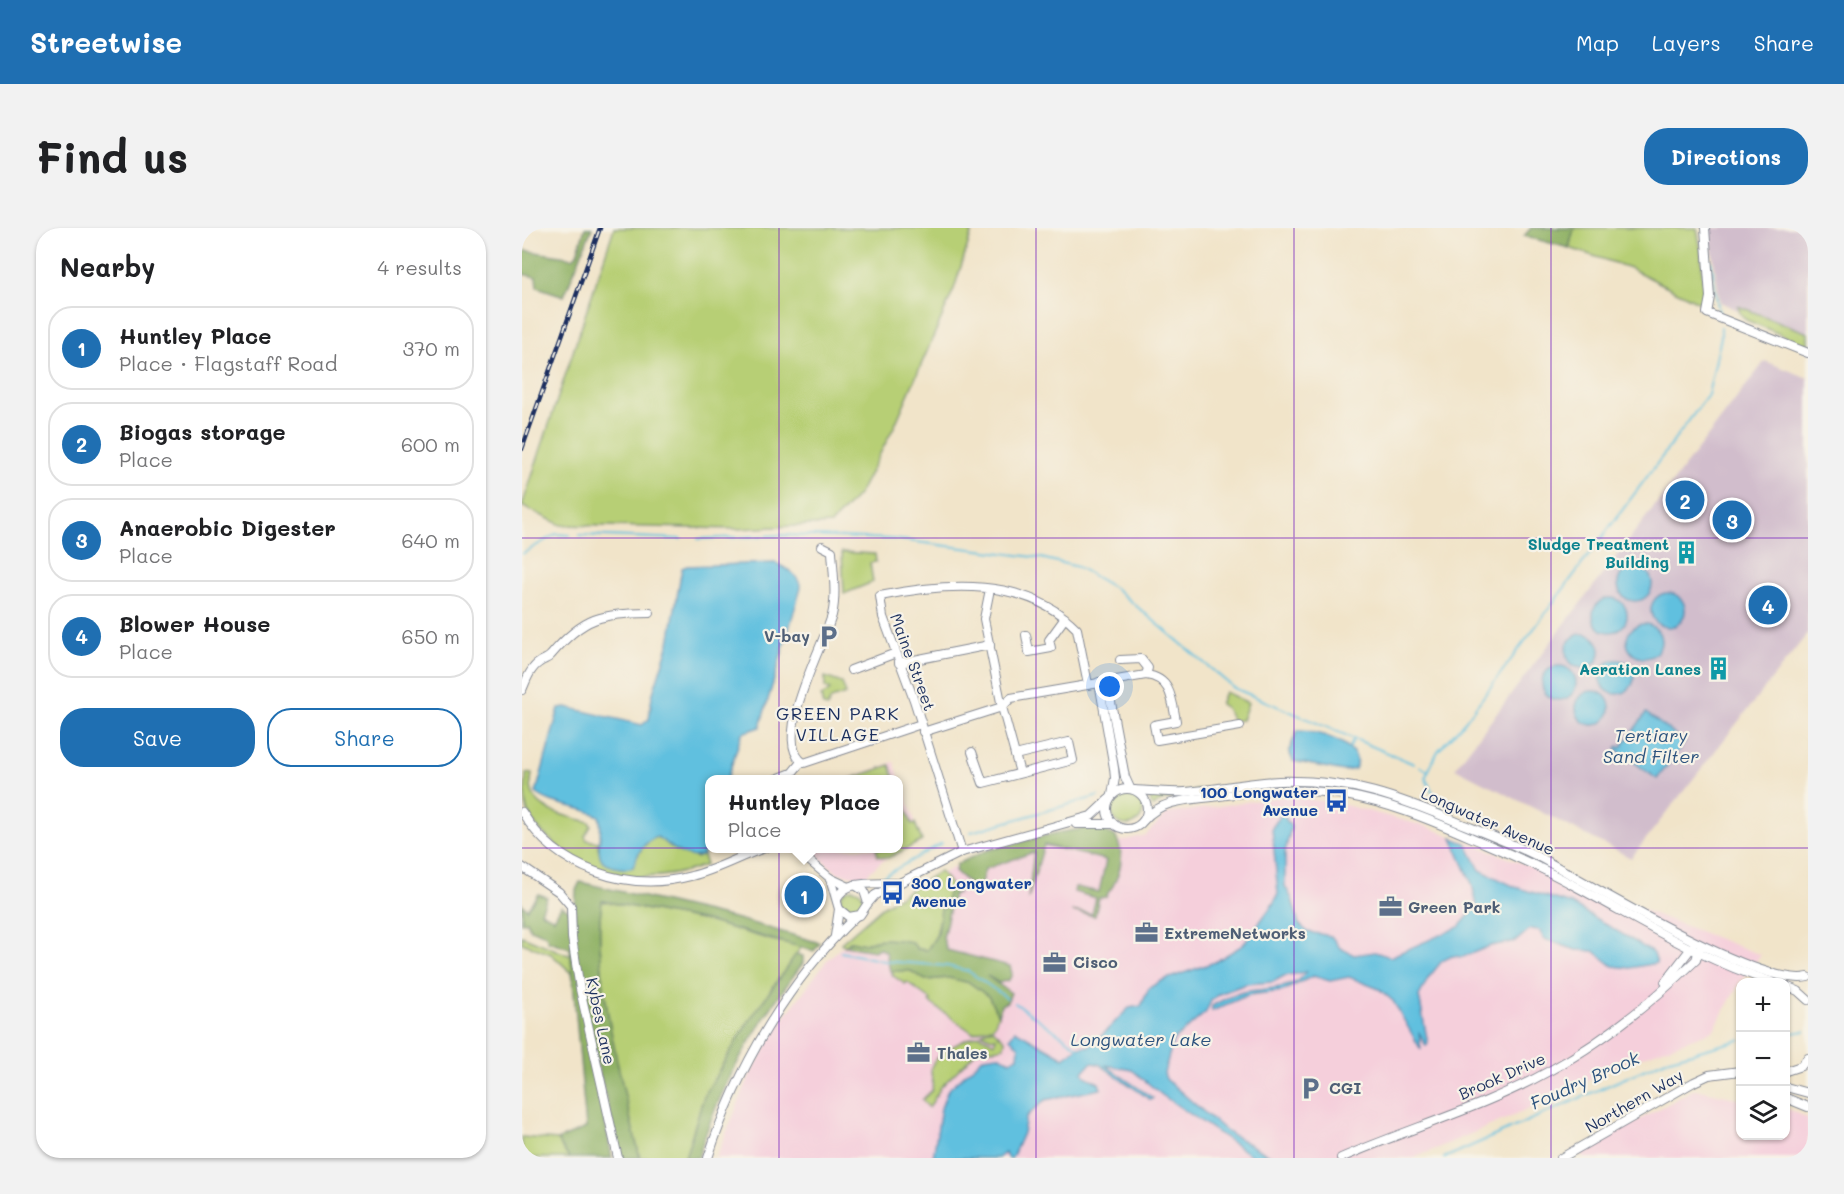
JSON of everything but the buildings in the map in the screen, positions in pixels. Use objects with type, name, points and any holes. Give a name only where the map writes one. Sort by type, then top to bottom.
[{"type":"street","points":[[1705,228],[1710,297],[1707,313],[1808,353]]},
{"type":"street","points":[[801,762],[794,740],[795,719],[806,680],[829,624],[833,607],[832,551],[822,546]]},
{"type":"street","name":"Maine Street","points":[[962,852],[879,606],[880,596],[958,585],[1030,598],[1065,618],[1077,629],[1088,684]]},
{"type":"street","points":[[990,589],[984,620],[1002,707],[1020,773]]},
{"type":"street","points":[[522,690],[533,669],[549,658],[578,626],[614,613],[650,613]]},
{"type":"street","points":[[1026,636],[1029,652],[1051,648],[1049,640],[1065,618]]},
{"type":"street","points":[[900,663],[990,645]]},
{"type":"street","points":[[850,670],[896,653]]},
{"type":"street","points":[[1120,660],[1141,659],[1148,668],[1146,675]]},
{"type":"street","points":[[801,762],[1002,707],[1011,698],[1146,675],[1157,676],[1166,684],[1176,721],[1154,725],[1157,740],[1240,726]]},
{"type":"street","points":[[1068,824],[1113,824],[1124,829],[1132,829],[1144,820],[1147,804],[1143,796],[1133,789],[1125,777],[1103,682]]},
{"type":"street","points":[[1103,682],[1114,768],[1106,812],[1113,824]]},
{"type":"street","points":[[972,752],[983,783],[1073,760],[1069,742],[1015,755]]},
{"type":"street","points":[[787,775],[792,773],[801,762]]},
{"type":"street","name":"Longwater Avenue","points":[[1133,789],[1185,792],[1255,782],[1317,781],[1359,787],[1429,808],[1528,851],[1698,942],[1737,960],[1793,978],[1808,977]]},
{"type":"street","points":[[708,1158],[729,1100],[757,1046],[784,1003],[834,937],[863,912],[875,896],[962,852],[1090,816],[1120,789],[1133,789]]},
{"type":"street","name":"Longwater Avenue","points":[[1144,820],[1164,804],[1243,792],[1290,789],[1357,796],[1442,824],[1573,885],[1699,954],[1737,971],[1760,978]]},
{"type":"street","points":[[522,812],[528,823],[568,860],[597,873],[632,880],[669,881],[691,876],[754,853]]},
{"type":"street","points":[[799,853],[830,878],[864,891],[868,903]]},
{"type":"street","name":"Kybes Lane","points":[[522,867],[559,892],[571,906],[580,989],[618,1158]]},
{"type":"street","points":[[830,878],[838,905],[845,915],[855,917]]},
{"type":"street","points":[[834,937],[839,892],[851,886],[899,882]]},
{"type":"street","points":[[1698,942],[1699,954]]},
{"type":"street","name":"Brook Drive","points":[[1659,991],[1689,949],[1698,942]]},
{"type":"street","name":"Brook Drive","points":[[1341,1158],[1549,1071],[1587,1049],[1687,969],[1699,954]]},
{"type":"street","points":[[1790,989],[1798,991],[1808,1000]]},
{"type":"street","points":[[1790,1069],[1800,1066],[1808,1058]]},
{"type":"street","name":"Northern Way","points":[[1561,1158],[1694,1082],[1724,1072],[1736,1073]]},
{"type":"street","points":[[1790,1088],[1808,1093]]},
{"type":"street","points":[[1790,1100],[1808,1107]]},
{"type":"shaded area","points":[[1709,228],[1808,228],[1808,342],[1720,302]]},
{"type":"shaded area","points":[[1765,361],[1808,378],[1808,633],[1631,858],[1455,768]]},
{"type":"shaded area","points":[[894,762],[899,775],[857,775]]},
{"type":"shaded area","points":[[903,787],[922,841],[903,851]]},
{"type":"shaded area","name":"Green Park","points":[[1286,796],[1341,804],[1425,826],[1761,955],[1743,978],[1736,978],[1736,989],[1713,1031],[1611,1068],[1539,1105],[1414,1158],[716,1158],[750,1075],[778,1026],[827,960],[884,909],[940,874],[973,859],[1090,834],[1114,843],[1146,835],[1166,814]]},
{"type":"shaded area","points":[[814,853],[899,853],[881,862],[863,878],[837,873]]},
{"type":"shaded area","points":[[1695,1089],[1736,1098],[1736,1140],[1790,1140],[1790,1110],[1808,1119],[1808,1158],[1584,1158],[1581,1152]]},
{"type":"green space","points":[[585,228],[592,228],[564,296],[537,287],[536,277],[522,274],[522,250],[573,258],[577,254]]},
{"type":"green space","points":[[614,228],[973,228],[954,289],[895,425],[859,494],[831,524],[737,529],[561,525],[522,506]]},
{"type":"green space","points":[[1531,228],[1574,228],[1569,248],[1524,236]]},
{"type":"green space","points":[[1574,228],[1697,228],[1701,250],[1704,305],[1630,268],[1569,248]]},
{"type":"green space","points":[[1738,306],[1808,333],[1808,346],[1746,320]]},
{"type":"green space","points":[[842,552],[875,554],[876,562],[870,563],[873,582],[844,594]]},
{"type":"green space","points":[[825,677],[842,683],[846,694],[831,699],[827,707],[823,706],[821,697],[830,690],[825,688]]},
{"type":"green space","points":[[1225,692],[1248,703],[1242,720],[1233,721],[1226,708],[1220,704]]},
{"type":"green space","points":[[890,765],[894,775],[861,775]]},
{"type":"green space","points":[[526,773],[532,774],[531,786],[540,804],[557,813],[589,822],[591,826],[585,836],[587,840],[598,842],[598,848],[633,867],[642,849],[657,837],[696,858],[703,855],[706,865],[666,875],[646,877],[626,876],[588,865],[553,842],[534,822],[526,804]]},
{"type":"green space","points":[[1273,783],[1356,788],[1355,792],[1295,787],[1256,789],[1173,798],[1152,807],[1149,795]]},
{"type":"green space","points":[[1127,793],[1139,797],[1143,809],[1139,821],[1127,825],[1115,821],[1111,809],[1115,797]]},
{"type":"green space","points":[[903,800],[912,824],[915,823],[922,841],[903,850]]},
{"type":"green space","points":[[1087,828],[1100,829],[1115,836],[1121,854],[1117,878],[1106,897],[1099,898],[1095,916],[1071,911],[1092,914],[1096,898],[1074,892],[1075,887],[1099,892],[1106,860],[1044,845],[1028,899],[1034,852],[985,869],[979,890],[955,871],[957,864],[985,851],[1056,833]]},
{"type":"green space","points":[[877,853],[898,853],[888,858],[878,856]]},
{"type":"green space","points":[[940,871],[952,887],[945,907],[942,908],[936,936],[927,950],[917,949],[912,942],[894,940],[881,939],[865,944],[851,941],[845,946],[841,943],[882,907]]},
{"type":"green space","points":[[580,882],[738,919],[820,943],[814,951],[706,921],[602,901],[600,936],[605,995],[618,1065],[640,1158],[621,1158],[584,1011],[612,1158],[569,1158],[557,1140],[586,1128],[570,948],[548,941],[546,935],[530,929],[527,921],[522,923],[522,904],[527,909],[538,894],[547,897],[541,912],[554,919],[561,906],[569,910],[574,935],[576,890]]},
{"type":"green space","points":[[950,887],[958,893],[953,894],[943,938],[947,950],[1010,966],[1012,974],[1009,980],[999,983],[987,976],[1011,993],[1007,1002],[1001,1005],[998,1015],[989,997],[970,983],[949,978],[925,980],[911,971],[890,971],[886,952],[879,948],[874,951],[845,946],[851,941],[865,944],[875,940],[894,939],[912,942],[917,949],[927,950],[938,933],[941,908],[944,908]]},
{"type":"green space","points":[[852,889],[861,892],[864,901],[861,910],[852,913],[843,910],[840,901],[843,892]]},
{"type":"green space","points":[[602,901],[706,921],[771,940],[802,946],[747,1024],[704,1096],[685,1158],[640,1158],[608,1018],[601,961]]},
{"type":"green space","points":[[522,936],[571,956],[573,974],[551,954],[522,943]]},
{"type":"green space","points":[[796,954],[803,956],[803,963],[755,1032],[728,1080],[698,1158],[685,1158],[704,1096],[747,1024]]},
{"type":"green space","points":[[893,970],[911,971],[928,980],[949,978],[970,983],[989,997],[998,1015],[994,1026],[973,1033],[929,1002],[931,1000],[907,982],[905,984],[892,975]]},
{"type":"green space","points":[[992,1028],[1005,1040],[1004,1047],[980,1048],[941,1087],[929,1108],[922,1100],[932,1090],[931,1068],[935,1060],[953,1046],[980,1035],[994,1043],[996,1037],[991,1038],[982,1033]]},
{"type":"green space","points":[[522,1137],[557,1140],[569,1158],[522,1158]]},
{"type":"water","points":[[775,563],[792,572],[801,588],[760,727],[742,733],[728,775],[705,775],[703,855],[697,857],[685,855],[657,837],[642,849],[633,867],[614,867],[606,864],[599,853],[601,823],[599,816],[551,801],[536,793],[559,708],[566,707],[642,725],[649,719],[652,696],[669,643],[682,568]]},
{"type":"water","points":[[1635,567],[1647,572],[1652,584],[1647,596],[1635,601],[1623,596],[1618,584],[1623,572]]},
{"type":"water","points":[[1668,593],[1680,598],[1685,610],[1680,622],[1668,627],[1656,622],[1651,610],[1656,598]]},
{"type":"water","points":[[1610,598],[1622,603],[1627,615],[1622,627],[1610,632],[1598,627],[1593,615],[1598,603]]},
{"type":"water","points":[[1644,624],[1656,629],[1661,641],[1656,653],[1644,658],[1632,653],[1627,641],[1632,629]]},
{"type":"water","points":[[1583,634],[1595,639],[1600,651],[1595,663],[1583,668],[1571,663],[1566,651],[1571,639]]},
{"type":"water","points":[[1617,660],[1629,665],[1634,677],[1629,689],[1617,694],[1605,689],[1600,677],[1605,665]]},
{"type":"water","points":[[1559,666],[1571,671],[1576,683],[1571,695],[1559,700],[1547,695],[1542,683],[1547,671]]},
{"type":"water","points":[[1593,691],[1605,696],[1610,708],[1605,720],[1593,725],[1581,720],[1576,708],[1581,696]]},
{"type":"water","name":"Tertiary Sand Filter","points":[[1646,713],[1685,742],[1657,779],[1616,749],[1618,746],[1621,748]]},
{"type":"water","points":[[1297,731],[1315,733],[1337,740],[1353,752],[1356,760],[1355,769],[1344,771],[1293,761],[1289,751]]},
{"type":"water","name":"Longwater Lake","points":[[1282,813],[1291,827],[1285,852],[1285,886],[1292,899],[1299,924],[1308,932],[1331,936],[1340,948],[1354,955],[1375,952],[1390,957],[1459,927],[1477,906],[1472,884],[1452,838],[1466,843],[1480,870],[1515,887],[1571,904],[1654,954],[1657,963],[1630,968],[1613,966],[1594,951],[1576,950],[1544,939],[1539,930],[1530,929],[1516,941],[1490,946],[1463,957],[1452,956],[1442,961],[1429,977],[1419,996],[1428,1044],[1426,1046],[1419,1032],[1421,1050],[1393,1001],[1379,989],[1349,977],[1330,981],[1313,976],[1283,991],[1248,995],[1212,1011],[1212,1006],[1231,996],[1243,992],[1287,986],[1295,983],[1306,972],[1284,976],[1273,982],[1246,984],[1219,994],[1211,1001],[1206,1012],[1173,1041],[1164,1073],[1166,1079],[1227,1132],[1274,1158],[1255,1158],[1162,1095],[1132,1070],[1105,1065],[1153,1098],[1151,1100],[1099,1064],[1091,1063],[1083,1072],[1085,1076],[1099,1083],[1101,1089],[1045,1100],[1026,1117],[1023,1133],[1012,1158],[1007,1158],[1005,1153],[998,1158],[933,1158],[941,1108],[948,1090],[984,1057],[998,1055],[1010,1061],[1018,1057],[1019,1047],[1010,1038],[1015,1030],[1064,1058],[1078,1047],[1089,1046],[1096,1041],[1129,1008],[1141,1006],[1149,988],[1161,981],[1215,962],[1243,945],[1278,894],[1272,828]]},
{"type":"waterway","points":[[1711,262],[1719,313]]},
{"type":"waterway","points":[[1446,816],[1425,778],[1438,751],[1466,720],[1708,395],[1721,337],[1721,327]]},
{"type":"waterway","points":[[522,554],[556,534],[570,535]]},
{"type":"waterway","points":[[580,535],[681,539]]},
{"type":"waterway","points":[[698,539],[784,535],[893,539],[1041,558],[1078,567],[1116,589],[1234,688],[1414,764]]},
{"type":"waterway","points":[[1350,747],[1354,738]]},
{"type":"waterway","points":[[1420,767],[1428,771]]},
{"type":"waterway","points":[[971,832],[1099,796]]},
{"type":"waterway","points":[[877,880],[942,843]]},
{"type":"waterway","points":[[841,952],[884,961],[947,966],[968,971],[1007,998]]},
{"type":"waterway","points":[[1015,1003],[1078,1047]]},
{"type":"waterway","name":"Foudry Brook","points":[[1790,1033],[1805,1031]]},
{"type":"waterway","name":"Foudry Brook","points":[[1444,1158],[1666,1060],[1736,1041]]},
{"type":"railway","points":[[522,449],[600,228]]},
{"type":"place","name":"Biogas storage","points":[[1685,500]]},
{"type":"place","name":"Anaerobic Digester","points":[[1732,520]]},
{"type":"place","name":"Sludge Treatment Building","points":[[1687,553]]},
{"type":"place","name":"Blower House","points":[[1768,605]]},
{"type":"place","name":"V-bay","points":[[828,636]]},
{"type":"place","name":"Aeration Lanes","points":[[1719,669]]},
{"type":"place","name":"100 Longwater Avenue","points":[[1336,801]]},
{"type":"place","name":"300 Longwater Avenue","points":[[893,892]]},
{"type":"place","name":"Huntley Place","points":[[804,895]]},
{"type":"place","name":"Green Park","points":[[1390,907]]},
{"type":"place","name":"ExtremeNetworks","points":[[1146,933]]},
{"type":"place","name":"Cisco","points":[[1055,962]]},
{"type":"place","name":"Thales","points":[[919,1053]]},
{"type":"place","name":"CGI","points":[[1311,1088]]},
{"type":"district","name":"GREEN PARK VILLAGE","points":[[838,724]]}]
